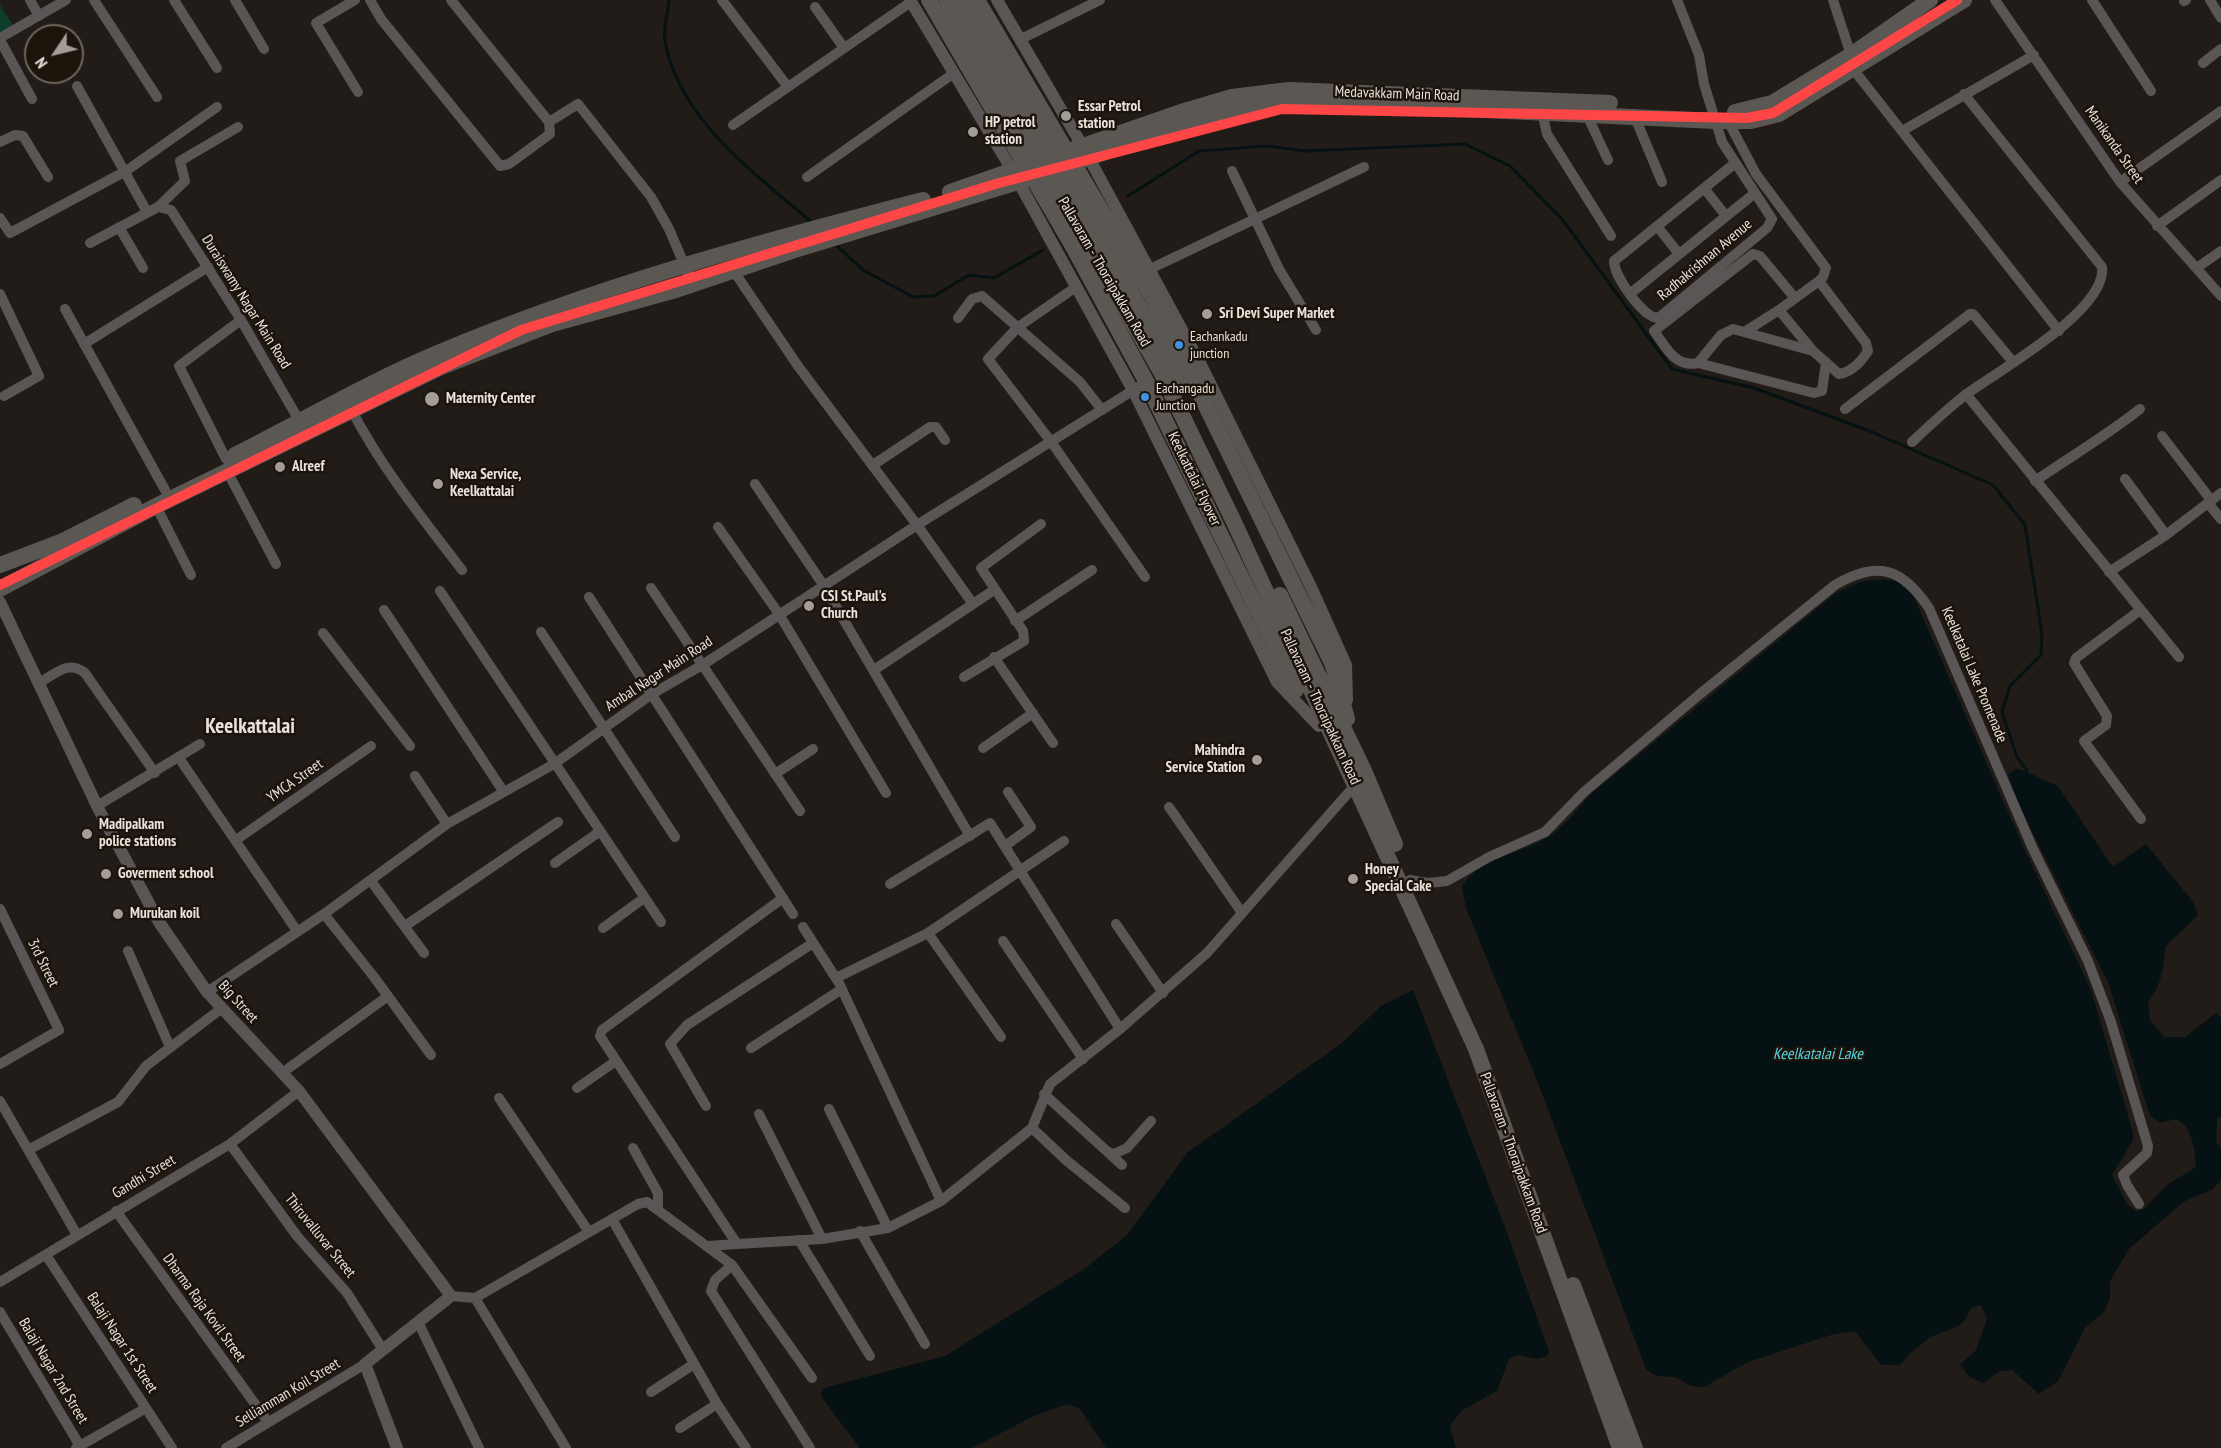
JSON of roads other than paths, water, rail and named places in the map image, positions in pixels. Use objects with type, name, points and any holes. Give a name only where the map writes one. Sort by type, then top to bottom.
[{"type":"main road","name":"Keelkattalai Flyover","points":[[929,0],[1071,243],[1146,381],[1296,690],[1319,726],[1357,772]]},
{"type":"main road","name":"Pallavaram - Thoraipakkam Road","points":[[947,0],[1162,347],[1357,772],[1448,977],[1620,1448]]},
{"type":"main road","name":"Pallavaram - Thoraipakkam Road","points":[[961,0],[1162,374],[1410,880],[1436,950]]},
{"type":"main road","points":[[977,0],[1153,298],[1332,664],[1348,720],[1357,772]]},
{"type":"main road","name":"Medavakkam Main Road","points":[[800,241],[936,196],[1051,165],[1086,153],[1181,112],[1232,97],[1289,90],[1522,98],[1719,117],[1765,106],[1852,62],[1930,0]]},
{"type":"main road","points":[[1852,62],[1964,0]]},
{"type":"main road","points":[[1086,153],[1236,110],[1295,104],[1361,104],[1719,117]]},
{"type":"main road","points":[[0,589],[156,506],[300,422],[438,353],[550,310],[684,264],[800,241]]},
{"type":"main road","points":[[0,566],[63,541],[165,490],[351,409],[441,366],[552,324],[693,285],[800,241]]},
{"type":"main road","name":"Pallavaram - Thoraipakkam Road","points":[[1448,977],[1480,1040],[1635,1448]]},
{"type":"street","points":[[30,0],[39,16]]},
{"type":"street","points":[[32,99],[0,39],[66,0]]},
{"type":"street","points":[[94,0],[157,97]]},
{"type":"street","points":[[174,0],[217,68]]},
{"type":"street","points":[[235,0],[264,49]]},
{"type":"street","points":[[355,0],[316,23],[358,92]]},
{"type":"street","points":[[370,0],[381,19],[500,166],[509,164],[550,134],[549,122],[451,0]]},
{"type":"street","points":[[722,0],[788,87]]},
{"type":"street","points":[[997,0],[1150,269],[1200,363],[1311,587],[1346,665],[1348,720]]},
{"type":"street","points":[[1021,39],[1100,0]]},
{"type":"street","points":[[1677,0],[1699,55],[1704,84],[1719,117],[1756,174],[1826,268],[1823,278],[1746,331]]},
{"type":"street","points":[[1833,0],[1852,62],[1902,131],[2059,331]]},
{"type":"street","name":"Manikanda Street","points":[[1995,0],[2120,182],[2157,226],[2198,267],[2221,296]]},
{"type":"street","points":[[2092,0],[2151,91]]},
{"type":"street","points":[[2210,0],[2221,18]]},
{"type":"street","points":[[732,125],[910,1],[1015,176],[1133,390],[1277,682],[1319,726]]},
{"type":"street","points":[[815,7],[844,48]]},
{"type":"street","points":[[2203,63],[2221,49]]},
{"type":"street","points":[[1902,131],[2034,55]]},
{"type":"street","points":[[807,177],[954,74]]},
{"type":"street","points":[[76,86],[126,171],[147,212]]},
{"type":"street","points":[[1912,442],[1966,394],[2059,331],[2096,292],[2103,279],[2102,267],[1964,94]]},
{"type":"street","points":[[549,122],[578,104],[651,197],[669,229],[693,285]]},
{"type":"street","points":[[0,218],[10,233],[126,171],[217,107]]},
{"type":"street","points":[[2120,182],[2221,111]]},
{"type":"street","points":[[1542,112],[1546,134],[1611,236]]},
{"type":"street","points":[[1586,113],[1608,160]]},
{"type":"street","points":[[1634,115],[1662,182]]},
{"type":"street","name":"Radhakrishnan Avenue","points":[[1719,117],[1722,142],[1734,164],[1771,215],[1771,223],[1662,315],[1657,318],[1648,315],[1616,274],[1614,261],[1734,164]]},
{"type":"street","points":[[90,243],[158,207],[185,181],[180,161],[238,127]]},
{"type":"street","points":[[0,142],[15,135],[22,136],[48,177]]},
{"type":"street","points":[[1150,269],[1364,166]]},
{"type":"street","points":[[1232,171],[1279,269],[1316,330]]},
{"type":"street","points":[[2157,226],[2221,180]]},
{"type":"street","name":"Radhakrishnan Avenue","points":[[1704,188],[1726,216]]},
{"type":"street","name":"Radhakrishnan Avenue","points":[[1631,293],[1755,193]]},
{"type":"street","name":"Duraiswamy Nagar Main Road","points":[[158,207],[171,210],[241,320],[300,422]]},
{"type":"street","name":"Radhakrishnan Avenue","points":[[1657,226],[1679,254]]},
{"type":"street","points":[[119,227],[143,268]]},
{"type":"street","points":[[2198,267],[2221,251]]},
{"type":"street","points":[[1794,297],[1760,256],[1753,254],[1654,331],[1676,360],[1683,364],[1698,363],[1814,393],[1822,391],[1826,362]]},
{"type":"street","points":[[84,344],[208,267]]},
{"type":"street","points":[[733,270],[798,366],[973,604]]},
{"type":"street","points":[[1779,310],[1813,351],[1839,374],[1845,374],[1859,364],[1868,351],[1866,343],[1819,281]]},
{"type":"street","points":[[1076,287],[1018,327],[988,359],[1052,443],[1145,577]]},
{"type":"street","points":[[0,294],[39,376],[4,396]]},
{"type":"street","points":[[958,318],[972,299],[982,296],[1080,382],[1102,410]]},
{"type":"street","points":[[65,309],[165,490]]},
{"type":"street","points":[[1845,409],[1970,314],[1973,314],[2013,362]]},
{"type":"street","points":[[241,320],[179,366],[276,564]]},
{"type":"street","points":[[1698,363],[1726,330],[1746,331],[1813,351]]},
{"type":"street","name":"Ambal Nagar Main Road","points":[[207,992],[324,914],[447,824],[554,764],[652,694],[704,664],[917,525],[1162,374]]},
{"type":"street","points":[[1966,394],[2139,611],[2180,657]]},
{"type":"street","points":[[351,409],[374,449],[462,570]]},
{"type":"street","points":[[2035,481],[2094,440],[2114,430],[2140,409]]},
{"type":"street","points":[[873,465],[930,427],[936,427],[945,440]]},
{"type":"street","points":[[2162,436],[2221,519]]},
{"type":"street","points":[[2125,479],[2166,535]]},
{"type":"street","points":[[755,484],[824,586],[970,836]]},
{"type":"street","points":[[2109,572],[2166,535],[2221,493]]},
{"type":"street","points":[[156,506],[191,575]]},
{"type":"street","points":[[964,677],[1024,641],[1023,631],[982,571],[983,564],[1041,524]]},
{"type":"street","points":[[718,527],[779,614],[886,794]]},
{"type":"street","points":[[1015,621],[1092,570]]},
{"type":"street","name":"Keelkatalai Lake Promenade","points":[[1410,880],[1428,884],[1447,880],[1489,856],[1545,832],[1584,792],[1757,646],[1835,585],[1858,574],[1872,571],[1900,575],[1929,608],[2029,838],[2088,961],[2101,994],[2148,1146],[2147,1153],[2123,1175],[2139,1204]]},
{"type":"street","points":[[651,588],[704,664],[800,811]]},
{"type":"street","points":[[874,670],[994,590]]},
{"type":"street","points":[[440,591],[661,922]]},
{"type":"street","points":[[589,597],[793,914]]},
{"type":"street","name":"Big Street","points":[[0,602],[97,806],[159,922],[207,992],[299,1091],[451,1296]]},
{"type":"street","points":[[384,610],[503,791]]},
{"type":"street","points":[[2139,611],[2076,658],[2074,663],[2107,716],[2106,725],[2084,741],[2141,819]]},
{"type":"street","points":[[541,632],[675,837]]},
{"type":"street","points":[[323,633],[410,746]]},
{"type":"street","points":[[994,657],[1053,743]]},
{"type":"street","points":[[40,682],[71,666],[77,666],[85,673],[155,773]]},
{"type":"street","points":[[983,748],[1033,713]]},
{"type":"street","points":[[97,806],[200,744]]},
{"type":"street","name":"YMCA Street","points":[[236,840],[371,746]]},
{"type":"street","points":[[776,774],[813,749]]},
{"type":"street","points":[[179,758],[297,931]]},
{"type":"street","points":[[708,1246],[822,1239],[888,1228],[941,1201],[1032,1128],[1050,1084],[1120,1029],[1207,953],[1357,772]]},
{"type":"street","points":[[415,776],[447,824]]},
{"type":"street","points":[[1005,846],[1031,827],[1008,792]]},
{"type":"street","points":[[1169,807],[1242,913]]},
{"type":"street","points":[[405,926],[558,822]]},
{"type":"street","points":[[890,884],[990,823],[1120,1029]]},
{"type":"street","points":[[555,863],[599,832]]},
{"type":"street","points":[[836,978],[928,933],[1065,841]]},
{"type":"street","points":[[371,881],[424,953]]},
{"type":"street","points":[[603,928],[644,898]]},
{"type":"street","points":[[737,1244],[686,1163],[600,1036],[602,1030],[783,898]]},
{"type":"street","name":"3rd Street","points":[[0,909],[60,1030],[0,1064]]},
{"type":"street","points":[[324,914],[431,1056]]},
{"type":"street","points":[[1116,924],[1163,993]]},
{"type":"street","points":[[803,927],[842,989],[941,1201]]},
{"type":"street","points":[[928,933],[1000,1037]]},
{"type":"street","points":[[1003,941],[1083,1059]]},
{"type":"street","points":[[706,1106],[670,1044],[673,1038],[687,1025],[813,943]]},
{"type":"street","points":[[128,951],[170,1047]]},
{"type":"street","points":[[751,1048],[842,989]]},
{"type":"street","points":[[282,1073],[388,996]]},
{"type":"street","points":[[28,1150],[118,1102],[146,1066],[222,1008]]},
{"type":"street","points":[[577,1088],[616,1061]]},
{"type":"street","name":"Gandhi Street","points":[[0,1282],[230,1144],[299,1091]]},
{"type":"street","points":[[1044,1094],[1122,1165]]},
{"type":"street","points":[[499,1098],[589,1232]]},
{"type":"street","points":[[0,1101],[77,1235]]},
{"type":"street","points":[[829,1109],[888,1228]]},
{"type":"street","points":[[759,1114],[822,1239]]},
{"type":"street","points":[[1107,1152],[1114,1154],[1120,1152],[1151,1121]]},
{"type":"street","points":[[1032,1128],[1066,1160],[1125,1208]]},
{"type":"street","name":"Thiruvalluvar Street","points":[[230,1144],[297,1236],[347,1293],[383,1350]]},
{"type":"street","points":[[633,1148],[658,1193],[657,1208]]},
{"type":"street","points":[[397,1448],[365,1364],[451,1296],[475,1298],[638,1204],[647,1202],[732,1265],[812,1378]]},
{"type":"street","name":"Dharma Raja Kovil Street","points":[[116,1211],[268,1422]]},
{"type":"street","points":[[612,1219],[717,1404],[746,1448]]},
{"type":"street","points":[[860,1231],[925,1344]]},
{"type":"street","points":[[799,1240],[870,1356]]},
{"type":"street","name":"Balaji Nagar 1st Street","points":[[46,1255],[172,1448]]},
{"type":"street","points":[[732,1265],[715,1280],[711,1291],[810,1448]]},
{"type":"street","points":[[475,1298],[566,1448]]},
{"type":"street","name":"Balaji Nagar 2nd Street","points":[[0,1312],[78,1447]]},
{"type":"street","points":[[418,1322],[479,1448]]},
{"type":"street","name":"Selliamman Koil Street","points":[[226,1448],[365,1364]]},
{"type":"street","points":[[651,1392],[694,1364]]},
{"type":"street","points":[[680,1428],[717,1404]]},
{"type":"street","points":[[78,1447],[146,1408]]},
{"type":"street","points":[[243,1438],[249,1448]]},
{"type":"water","name":"Keelkatalai Lake","points":[[1882,579],[1900,581],[1913,595],[2023,846],[2091,990],[2133,1133],[2133,1140],[2112,1175],[2127,1204],[2136,1212],[2144,1209],[2167,1185],[2196,1167],[2190,1133],[2176,1119],[2160,1123],[2150,1116],[2108,982],[2016,800],[2008,774],[2016,769],[2021,770],[2057,785],[2113,867],[2146,844],[2193,902],[2198,915],[2165,947],[2161,977],[2148,1003],[2150,1020],[2164,1037],[2185,1037],[2216,1013],[2221,1018],[2221,1116],[2217,1119],[2216,1142],[2221,1148],[2221,1179],[2213,1189],[2183,1202],[2129,1249],[2110,1281],[2110,1298],[2104,1312],[2085,1328],[2058,1381],[2039,1394],[2012,1370],[2000,1371],[1983,1383],[1970,1377],[1960,1365],[1976,1350],[1987,1319],[1981,1305],[1971,1308],[1967,1317],[1957,1327],[1931,1337],[1921,1344],[1900,1365],[1881,1365],[1855,1331],[1834,1334],[1748,1362],[1704,1387],[1691,1386],[1675,1377],[1656,1376],[1646,1369],[1538,1083],[1466,908],[1462,886],[1470,876],[1489,863],[1552,835],[1591,794],[1836,593],[1860,582]]},
{"type":"water","points":[[1413,990],[1508,1235],[1549,1352],[1547,1356],[1538,1359],[1517,1355],[1509,1359],[1497,1391],[1461,1411],[1450,1426],[1456,1448],[1106,1448],[1080,1409],[1067,1404],[1034,1416],[972,1448],[860,1448],[822,1398],[821,1392],[824,1388],[945,1356],[1087,1267],[1127,1235],[1188,1152],[1342,1043],[1381,1006]]},
{"type":"waterway","points":[[669,0],[665,41],[673,69],[686,96],[722,143],[811,222]]},
{"type":"waterway","points":[[1128,196],[1199,151],[1267,146],[1305,151],[1465,144],[1510,166],[1562,219],[1672,369],[1754,388],[1872,432],[1993,485],[2025,525],[2042,634],[2041,655],[2010,686],[2002,712],[2017,757],[2027,770]]},
{"type":"waterway","points":[[836,245],[863,270],[913,297],[934,296],[969,275],[994,278],[1043,250]]},
{"type":"place","name":"Essar Petrol station","points":[[1066,116]]},
{"type":"place","name":"HP petrol station","points":[[973,132]]},
{"type":"place","name":"Sri Devi Super Market","points":[[1207,314]]},
{"type":"place","name":"Eachankadu junction","points":[[1179,345]]},
{"type":"place","name":"Eachangadu Junction","points":[[1145,397]]},
{"type":"place","name":"Maternity Center","points":[[432,399]]},
{"type":"place","name":"Alreef","points":[[280,467]]},
{"type":"place","name":"Nexa Service, Keelkattalai","points":[[438,484]]},
{"type":"place","name":"CSI St.Paul's Church","points":[[809,606]]},
{"type":"place","name":"Mahindra Service Station","points":[[1257,760]]},
{"type":"place","name":"Madipalkam police stations","points":[[87,834]]},
{"type":"place","name":"Goverment school","points":[[106,874]]},
{"type":"place","name":"Honey Special Cake","points":[[1353,879]]},
{"type":"place","name":"Murukan koil","points":[[118,914]]},
{"type":"district","name":"Keelkattalai","points":[[250,727]]}]
